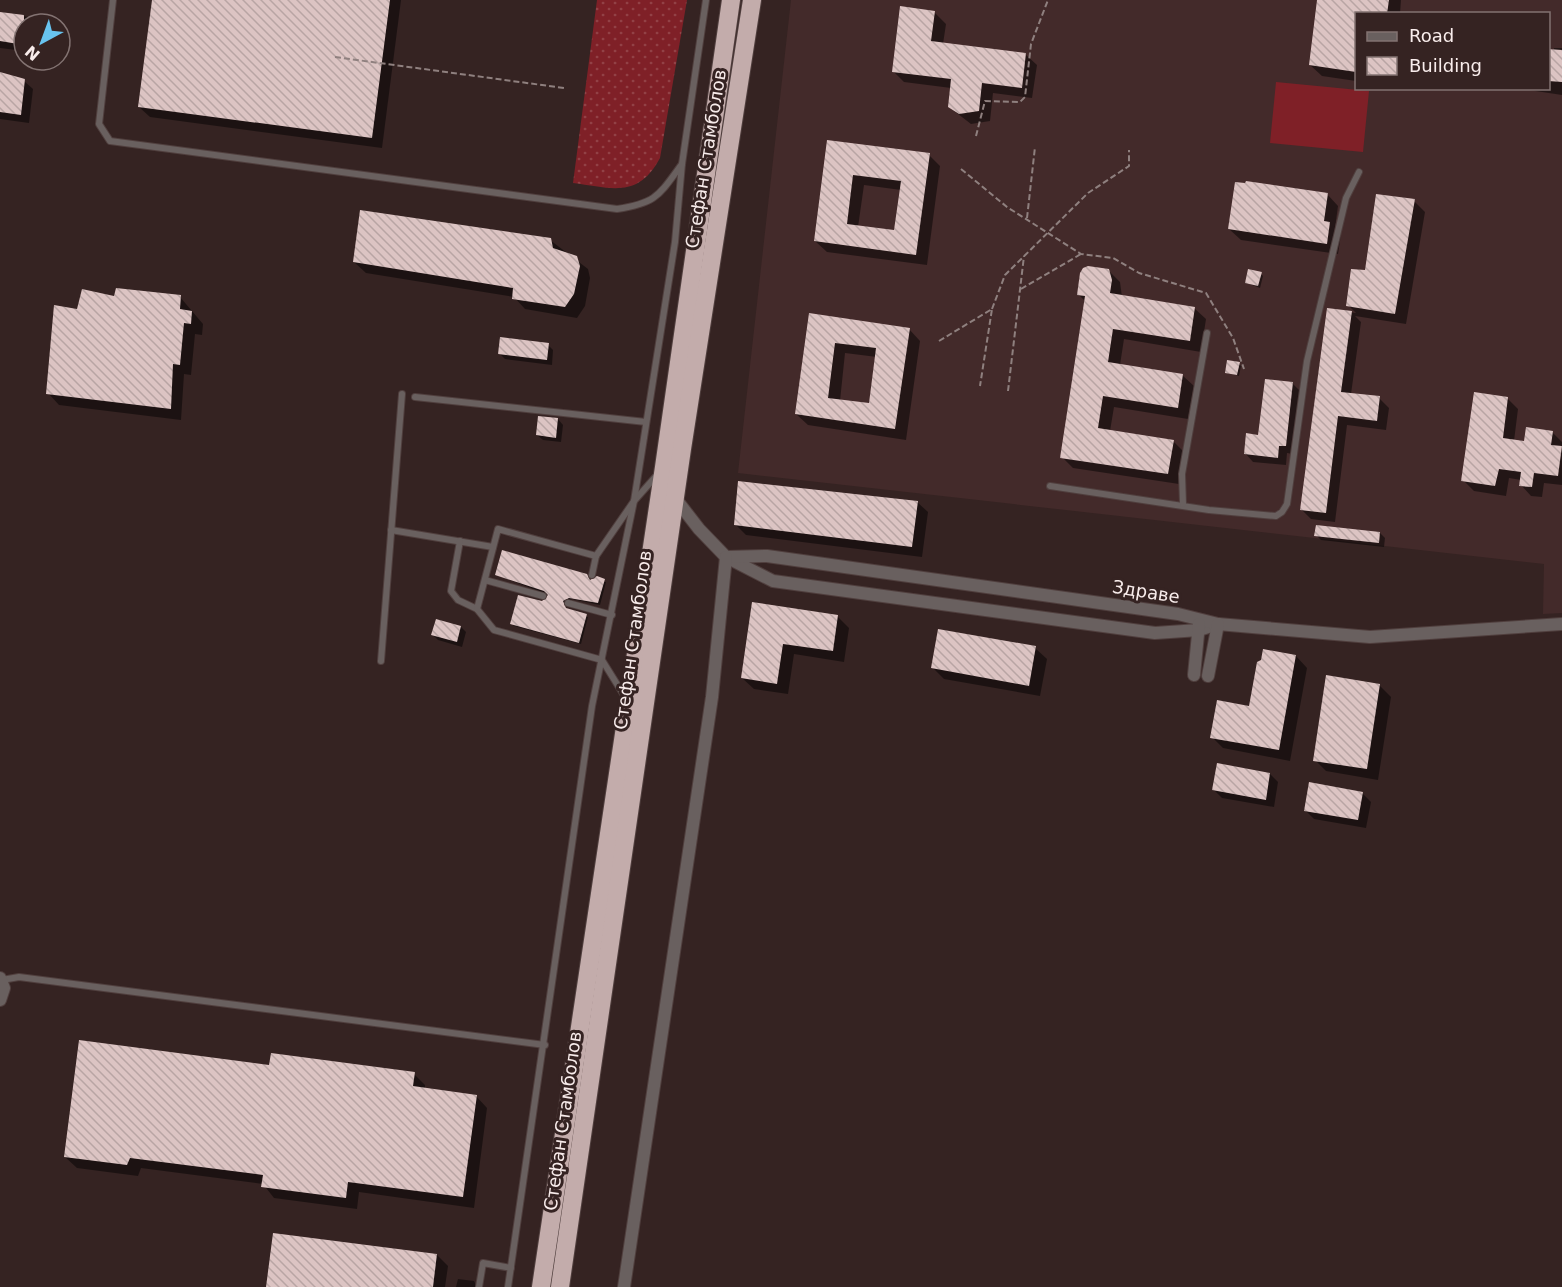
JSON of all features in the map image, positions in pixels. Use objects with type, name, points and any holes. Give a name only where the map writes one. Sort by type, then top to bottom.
[{"type":"highway","name":"Стефан Стамболов","points":[[541,1287],[627,700],[664,467],[731,0]]},
{"type":"highway","name":"Стефан Стамболов","points":[[560,1287],[675,498],[752,0]]},
{"type":"street","points":[[675,498],[699,529],[726,557],[773,581],[1155,633],[1218,624],[1370,637],[1562,624]]},
{"type":"street","name":"Здраве","points":[[726,557],[768,556],[1199,625]]},
{"type":"street","points":[[624,1287],[712,697],[726,557]]},
{"type":"street","points":[[1208,676],[1218,624]]},
{"type":"street","points":[[1194,675],[1199,625]]},
{"type":"street","points":[[0,1000],[4,988],[1,979]]},
{"type":"lane","points":[[113,0],[99,124],[110,141],[617,209],[636,206],[658,198],[682,164]]},
{"type":"lane","points":[[508,1287],[592,706],[633,501],[675,242],[682,164],[706,0]]},
{"type":"lane","points":[[1050,486],[1183,504],[1209,510],[1276,516],[1282,513],[1287,504],[1307,361],[1346,198],[1359,172]]},
{"type":"lane","points":[[1183,504],[1182,474],[1207,333]]},
{"type":"lane","points":[[381,661],[402,394]]},
{"type":"lane","points":[[415,396],[646,422]]},
{"type":"lane","points":[[592,575],[596,556],[633,501],[664,467]]},
{"type":"lane","points":[[391,530],[493,547]]},
{"type":"lane","points":[[477,609],[498,530],[596,556]]},
{"type":"lane","points":[[460,541],[451,591],[458,600],[477,609],[494,630],[602,660],[627,700]]},
{"type":"lane","points":[[485,580],[543,596]]},
{"type":"lane","points":[[583,607],[585,600]]},
{"type":"lane","points":[[568,603],[612,615]]},
{"type":"lane","points":[[1,979],[19,977],[62,982],[544,1045]]},
{"type":"lane","points":[[479,1287],[483,1263],[511,1268]]},
{"type":"path","points":[[976,136],[985,101],[1020,102],[1025,97],[1031,44],[1048,0]]},
{"type":"path","points":[[335,57],[564,88]]},
{"type":"path","points":[[1027,218],[1035,147]]},
{"type":"path","points":[[980,386],[992,309],[1005,275],[1088,192],[1129,166],[1129,150]]},
{"type":"path","points":[[961,169],[1007,207],[1081,254],[1113,258],[1139,273],[1206,294],[1233,338],[1244,369]]},
{"type":"path","points":[[1021,289],[1081,254]]},
{"type":"path","points":[[1008,391],[1024,256]]},
{"type":"path","points":[[939,341],[992,309]]},
{"type":"shaded area","points":[[597,0],[687,0],[660,158],[643,180],[623,188],[573,183]]},
{"type":"shaded area","points":[[791,0],[1562,0],[1562,613],[1543,614],[1544,564],[738,473]]},
{"type":"shaded area","points":[[1276,82],[1369,91],[1363,152],[1270,143]]},
{"type":"building","points":[[152,0],[390,0],[372,138],[138,107]]},
{"type":"building","points":[[1317,0],[1389,0],[1387,12],[1355,12],[1355,72],[1309,65]]},
{"type":"building","points":[[900,6],[935,11],[931,41],[1026,53],[1022,88],[982,83],[979,111],[959,114],[948,107],[951,79],[892,72]]},
{"type":"building","points":[[0,12],[12,14],[12,43],[0,41]]},
{"type":"building","points":[[1550,49],[1562,50],[1562,82],[1550,81]]},
{"type":"building","points":[[0,72],[25,79],[21,115],[0,112]]},
{"type":"building","points":[[827,140],[930,153],[916,255],[814,241]],"holes":[[[853,175],[901,181],[894,230],[847,224]]]},
{"type":"building","points":[[1246,181],[1328,193],[1324,221],[1330,222],[1327,244],[1228,229],[1235,182],[1245,183]]},
{"type":"building","points":[[1376,194],[1415,199],[1395,314],[1346,306],[1351,269],[1365,270]]},
{"type":"building","points":[[360,210],[551,238],[553,248],[577,256],[580,266],[574,294],[565,307],[512,299],[513,288],[353,262]]},
{"type":"building","points":[[1088,266],[1109,269],[1112,280],[1110,293],[1195,307],[1190,341],[1113,329],[1108,362],[1183,374],[1178,408],[1103,396],[1098,428],[1174,440],[1168,474],[1060,458],[1085,296],[1077,295],[1080,273]]},
{"type":"building","points":[[1248,269],[1262,272],[1258,286],[1245,283]]},
{"type":"building","points":[[116,288],[181,295],[180,309],[192,311],[191,324],[184,323],[180,365],[173,364],[171,409],[46,394],[54,305],[77,309],[82,289],[114,296]]},
{"type":"building","points":[[1327,308],[1352,311],[1341,392],[1380,396],[1377,421],[1338,416],[1326,513],[1300,510]]},
{"type":"building","points":[[809,313],[910,328],[895,429],[795,414]],"holes":[[[835,343],[876,348],[869,403],[828,398]]]},
{"type":"building","points":[[500,337],[549,343],[547,360],[498,354]]},
{"type":"building","points":[[1227,360],[1240,362],[1237,375],[1225,373]]},
{"type":"building","points":[[1265,379],[1293,382],[1286,446],[1279,446],[1278,458],[1244,454],[1246,433],[1258,435]]},
{"type":"building","points":[[1474,392],[1508,397],[1503,438],[1524,441],[1526,427],[1553,431],[1551,445],[1562,446],[1558,476],[1534,473],[1532,487],[1519,486],[1521,472],[1499,469],[1495,486],[1461,481]]},
{"type":"building","points":[[538,416],[558,418],[556,438],[536,435]]},
{"type":"building","points":[[738,481],[918,501],[912,547],[734,525]]},
{"type":"building","points":[[1316,525],[1380,532],[1379,543],[1314,536]]},
{"type":"building","points":[[502,550],[587,574],[590,580],[597,576],[605,579],[598,603],[569,598],[563,601],[566,608],[587,614],[579,643],[510,624],[518,595],[542,601],[548,595],[544,591],[495,575]]},
{"type":"building","points":[[752,602],[838,615],[833,651],[783,644],[777,684],[741,678]]},
{"type":"building","points":[[436,619],[461,626],[457,642],[431,635]]},
{"type":"building","points":[[938,629],[1036,646],[1029,686],[931,668]]},
{"type":"building","points":[[1263,649],[1296,655],[1279,750],[1210,738],[1217,700],[1249,706],[1257,662],[1261,660]]},
{"type":"building","points":[[1326,675],[1380,684],[1367,769],[1313,761]]},
{"type":"building","points":[[1217,763],[1270,773],[1266,800],[1212,790]]},
{"type":"building","points":[[1309,782],[1363,792],[1358,820],[1304,811]]},
{"type":"building","points":[[79,1040],[269,1065],[271,1053],[415,1072],[413,1086],[477,1095],[463,1197],[348,1182],[346,1198],[261,1187],[263,1175],[130,1158],[127,1165],[64,1157]]},
{"type":"building","points":[[273,1233],[437,1254],[433,1287],[266,1287]]}]
